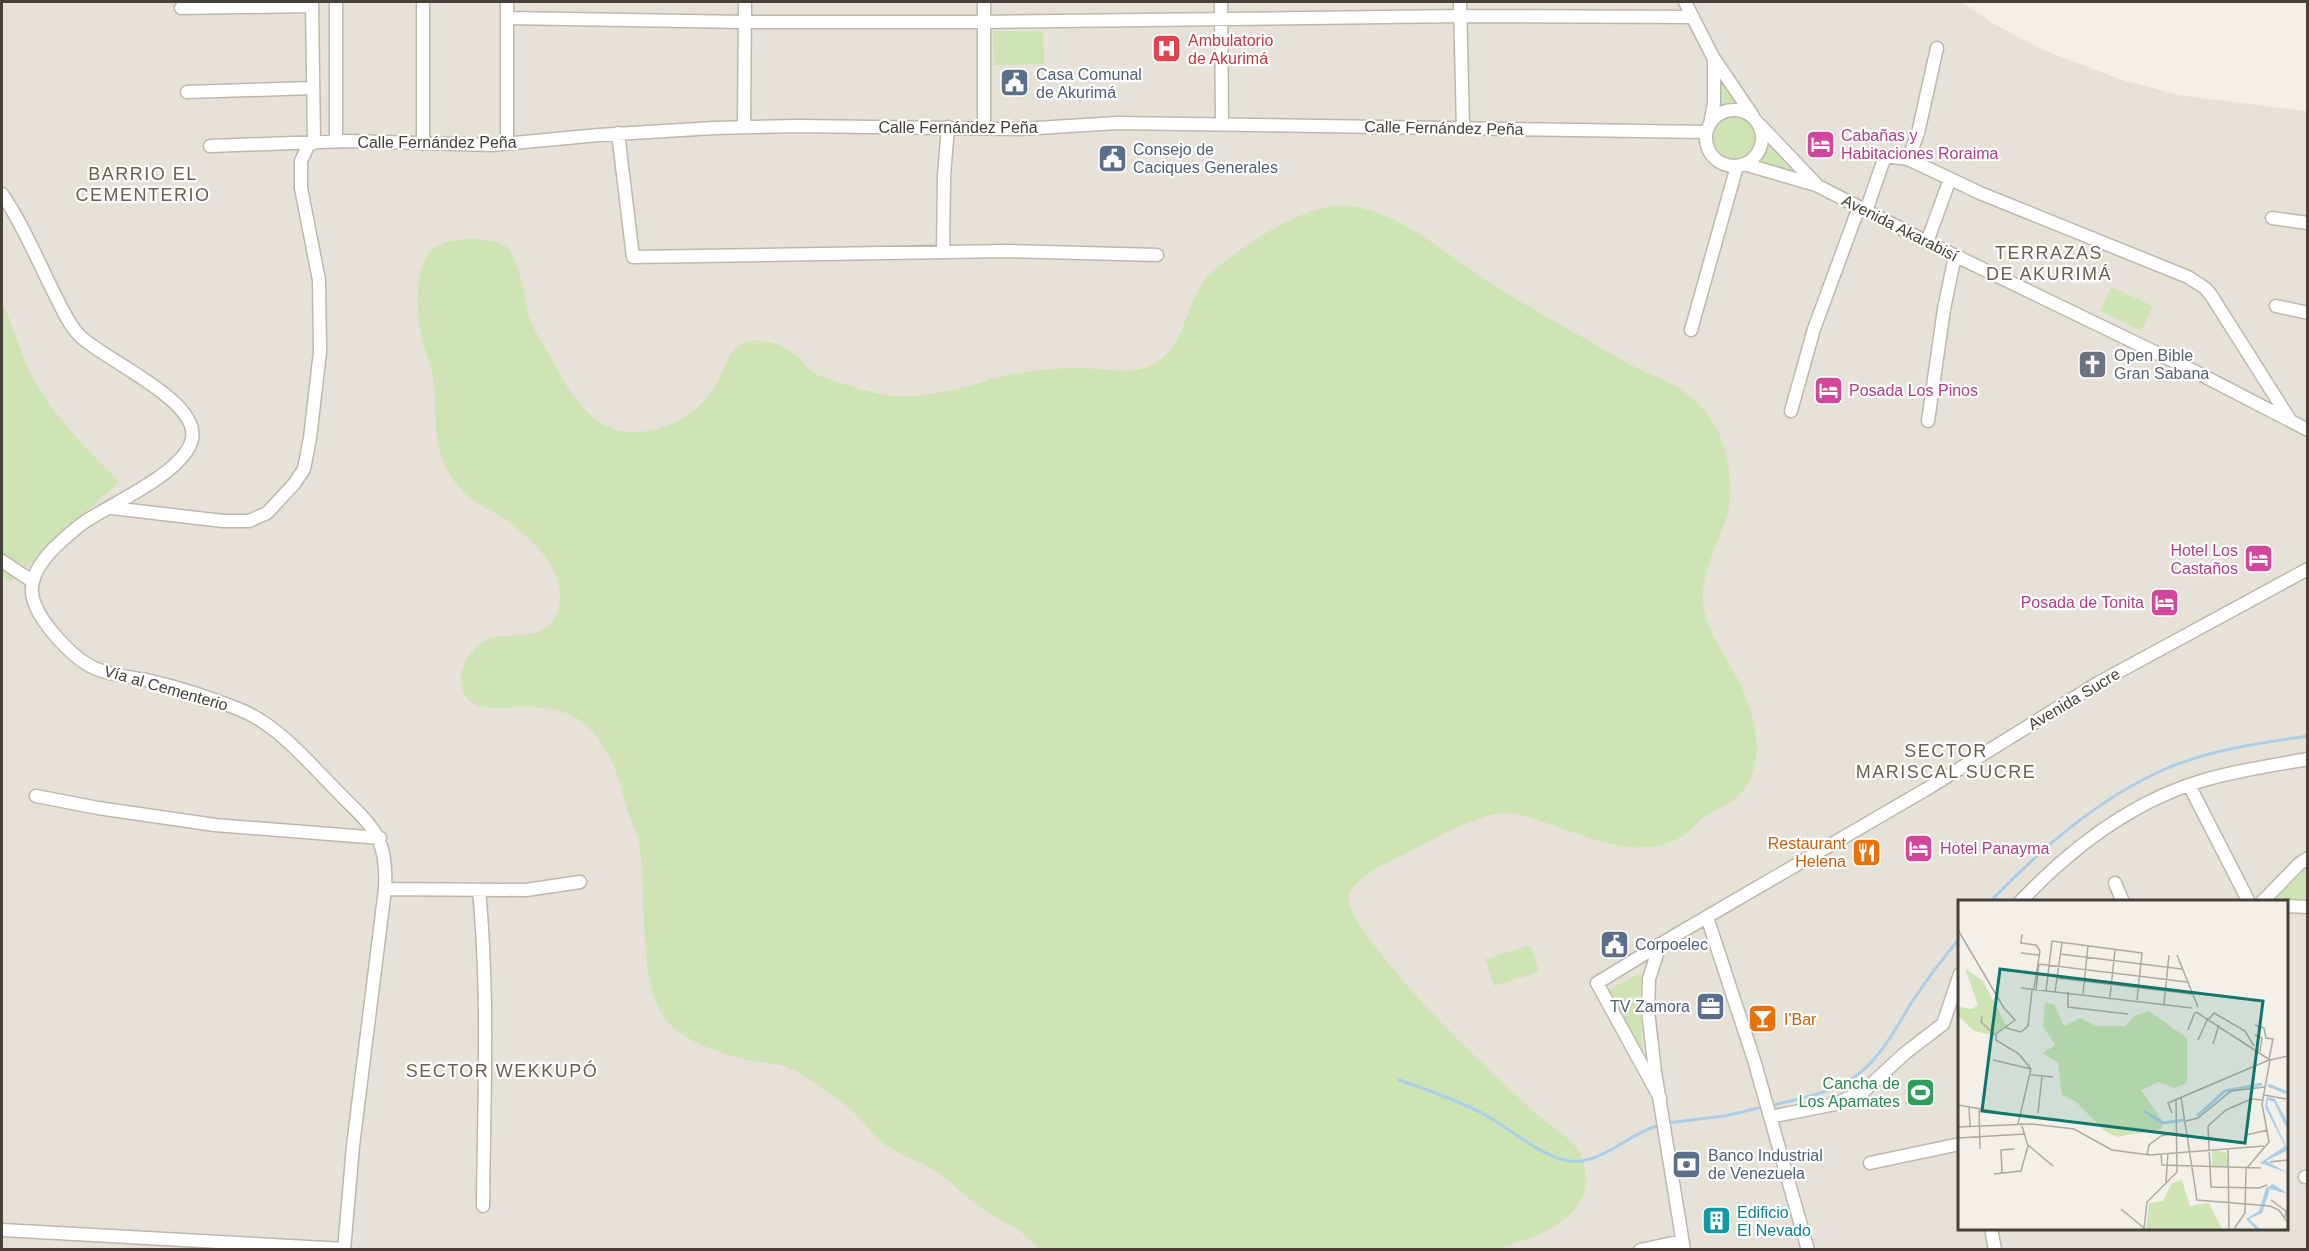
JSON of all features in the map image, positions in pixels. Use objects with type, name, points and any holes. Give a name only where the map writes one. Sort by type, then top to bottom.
[{"type":"street","points":[[336,2],[336,142]]},
{"type":"street","points":[[423,2],[423,144]]},
{"type":"street","points":[[507,2],[507,143]]},
{"type":"street","points":[[744,128],[745,2]]},
{"type":"street","points":[[984,2],[984,128]]},
{"type":"street","points":[[1221,2],[1222,123]]},
{"type":"street","points":[[1460,2],[1463,128]]},
{"type":"street","name":"Avenida Akarabisí","points":[[1685,2],[1713,57],[1758,122],[1816,185]]},
{"type":"street","points":[[112,508],[224,521],[249,521],[267,513],[294,484],[304,469],[310,438],[320,358],[319,280],[300,188],[301,161],[311,144],[312,4],[181,8]]},
{"type":"street","points":[[507,18],[745,22],[984,22],[1461,16],[1693,16]]},
{"type":"street","points":[[1908,159],[1918,133],[1937,48]]},
{"type":"street","name":"Avenida Akarabisí","points":[[1708,128],[1714,103],[1713,57]]},
{"type":"street","points":[[188,92],[313,88]]},
{"type":"street","points":[[1731,110],[1745,112],[1758,122],[1762,145],[1755,157],[1740,165],[1724,164],[1713,156],[1707,144],[1708,128],[1719,114],[1731,110]]},
{"type":"street","name":"Calle Fernández Peña","points":[[210,146],[336,142],[467,145],[618,133],[798,126],[1021,129],[1095,123],[1222,123],[1463,128],[1708,128]]},
{"type":"street","points":[[943,252],[944,176],[948,127]]},
{"type":"street","points":[[618,133],[633,257],[943,252],[1157,255]]},
{"type":"street","points":[[1791,411],[1810,340],[1885,156],[1908,159],[1950,179],[2188,277],[2205,288],[2224,314],[2291,421]]},
{"type":"street","points":[[1691,330],[1740,165]]},
{"type":"street","name":"Avenida Akarabisí","points":[[1740,165],[1816,185],[1955,256],[2194,371],[2307,430]]},
{"type":"street","points":[[1927,242],[1950,179]]},
{"type":"street","points":[[2,194],[64,313],[80,336],[170,398],[186,415],[190,424],[192,441],[181,458],[158,478],[112,508],[83,522],[36,569],[32,581],[2,561]]},
{"type":"street","points":[[2272,218],[2307,223]]},
{"type":"street","points":[[1928,421],[1944,309],[1955,256]]},
{"type":"street","points":[[2276,306],[2307,313]]},
{"type":"street","name":"Avenida Sucre","points":[[1660,1098],[1598,983],[1660,944],[1930,787],[2132,663],[2307,569]]},
{"type":"street","name":"Vía al Cementerio","points":[[32,581],[32,594],[45,623],[66,648],[80,659],[93,668],[199,695],[262,721],[324,778],[380,838]]},
{"type":"street","points":[[2022,900],[2114,821],[2151,801],[2189,785],[2229,773],[2307,759]]},
{"type":"street","points":[[2189,785],[2248,900]]},
{"type":"street","points":[[2,1230],[344,1249],[352,1156],[385,889],[385,861],[380,838],[215,825],[98,808],[36,796]]},
{"type":"street","points":[[2264,900],[2289,873],[2307,858]]},
{"type":"street","points":[[385,889],[543,888],[580,882]]},
{"type":"street","points":[[2115,884],[2122,900]]},
{"type":"street","points":[[479,890],[484,950],[486,1062],[483,1104],[483,1206]]},
{"type":"street","points":[[2288,906],[2307,907]]},
{"type":"street","points":[[1707,917],[1768,1110],[1808,1250]]},
{"type":"street","points":[[1640,1250],[1683,1245],[1647,996],[1652,965],[1660,944]]},
{"type":"street","points":[[1768,1110],[1835,1104],[1864,1091],[1904,1054],[1943,1024],[1958,977]]},
{"type":"street","points":[[1870,1163],[1958,1144]]},
{"type":"street","points":[[1991,1230],[1995,1250]]},
{"type":"shaded area","points":[[2,2],[1962,2],[1992,23],[2041,49],[2119,79],[2178,95],[2307,111],[2307,1249],[2,1250]]},
{"type":"green space","points":[[993,31],[1043,31],[1044,64],[994,65]]},
{"type":"green space","points":[[1718,73],[1741,108],[1729,106],[1718,110]]},
{"type":"green space","points":[[1735,116],[1751,122],[1757,138],[1751,154],[1735,160],[1719,154],[1713,138],[1719,122]]},
{"type":"green space","points":[[1769,144],[1792,164],[1798,173],[1760,162]]},
{"type":"green space","points":[[1337,205],[1359,208],[1399,222],[1523,303],[1623,361],[1678,387],[1693,398],[1709,416],[1724,448],[1730,490],[1727,515],[1707,570],[1703,590],[1704,611],[1711,631],[1749,705],[1756,737],[1754,769],[1748,783],[1738,796],[1706,816],[1681,837],[1663,845],[1626,847],[1588,838],[1518,814],[1496,814],[1460,826],[1383,865],[1359,881],[1348,896],[1361,927],[1416,996],[1493,1074],[1533,1111],[1565,1136],[1580,1153],[1586,1174],[1584,1192],[1576,1208],[1563,1220],[1528,1239],[1491,1250],[1040,1249],[1021,1232],[976,1204],[936,1171],[885,1145],[846,1106],[799,1073],[781,1065],[739,1058],[716,1051],[684,1036],[667,1021],[657,1005],[647,961],[639,843],[616,771],[605,749],[590,729],[571,715],[539,708],[485,708],[469,700],[464,692],[461,681],[462,671],[467,659],[475,649],[488,639],[534,633],[547,627],[557,615],[560,591],[556,575],[541,551],[511,523],[463,491],[445,465],[437,440],[433,377],[422,339],[419,318],[418,293],[421,269],[431,251],[438,245],[448,242],[476,239],[492,241],[505,246],[511,252],[519,270],[530,320],[569,390],[594,418],[609,427],[626,432],[645,431],[676,422],[696,408],[713,390],[735,349],[752,341],[766,341],[785,348],[796,355],[814,373],[826,378],[870,392],[892,396],[941,392],[1036,370],[1079,368],[1138,370],[1159,361],[1169,352],[1182,330],[1197,293],[1213,271],[1244,247],[1282,224],[1322,208]]},
{"type":"green space","points":[[2111,287],[2153,306],[2141,331],[2100,311]]},
{"type":"green space","points":[[2,303],[28,370],[42,393],[73,433],[119,482],[10,582],[2,576]]},
{"type":"green space","points":[[2307,865],[2307,901],[2278,900],[2280,893]]},
{"type":"green space","points":[[1531,945],[1539,972],[1494,986],[1485,959]]},
{"type":"green space","points":[[1641,973],[1640,1004],[1643,1052],[1608,990]]},
{"type":"waterway","points":[[1992,900],[2071,827],[2093,810],[2140,781],[2182,762],[2217,752],[2308,736]]},
{"type":"waterway","points":[[1770,1106],[1834,1088],[1862,1071],[1885,1045],[1940,962],[1958,940]]},
{"type":"waterway","points":[[1399,1080],[1470,1107],[1491,1118],[1529,1144],[1569,1161],[1592,1159],[1660,1125]]},
{"type":"waterway","points":[[1667,1123],[1724,1116],[1763,1107]]},
{"type":"place","name":"Ambulatorio de Akurimá","points":[[1167,49]]},
{"type":"place","name":"Casa Comunal de Akurimá","points":[[1015,83]]},
{"type":"place","name":"Cabañas y Habitaciones Roraima","points":[[1820,144]]},
{"type":"place","name":"Consejo de Caciques Generales","points":[[1112,158]]},
{"type":"place","name":"Open Bible Gran Sabana","points":[[2093,364]]},
{"type":"place","name":"Posada Los Pinos","points":[[1828,390]]},
{"type":"place","name":"Hotel Los Castaños","points":[[2259,559]]},
{"type":"place","name":"Posada de Tonita","points":[[2165,602]]},
{"type":"place","name":"Hotel Panayma","points":[[1919,848]]},
{"type":"place","name":"Restaurant Helena","points":[[1867,852]]},
{"type":"place","name":"Corpoelec","points":[[1614,944]]},
{"type":"place","name":"TV Zamora","points":[[1711,1006]]},
{"type":"place","name":"I'Bar","points":[[1763,1019]]},
{"type":"place","name":"Cancha de Los Apamates","points":[[1921,1092]]},
{"type":"place","name":"Banco Industrial de Venezuela","points":[[1687,1164]]},
{"type":"place","name":"Edificio El Nevado","points":[[1716,1221]]},
{"type":"district","name":"BARRIO EL CEMENTERIO","points":[[143,184]]},
{"type":"district","name":"TERRAZAS DE AKURIMÁ","points":[[2049,263]]},
{"type":"district","name":"SECTOR MARISCAL SUCRE","points":[[1946,762]]},
{"type":"district","name":"SECTOR WEKKUPÓ","points":[[502,1071]]}]
